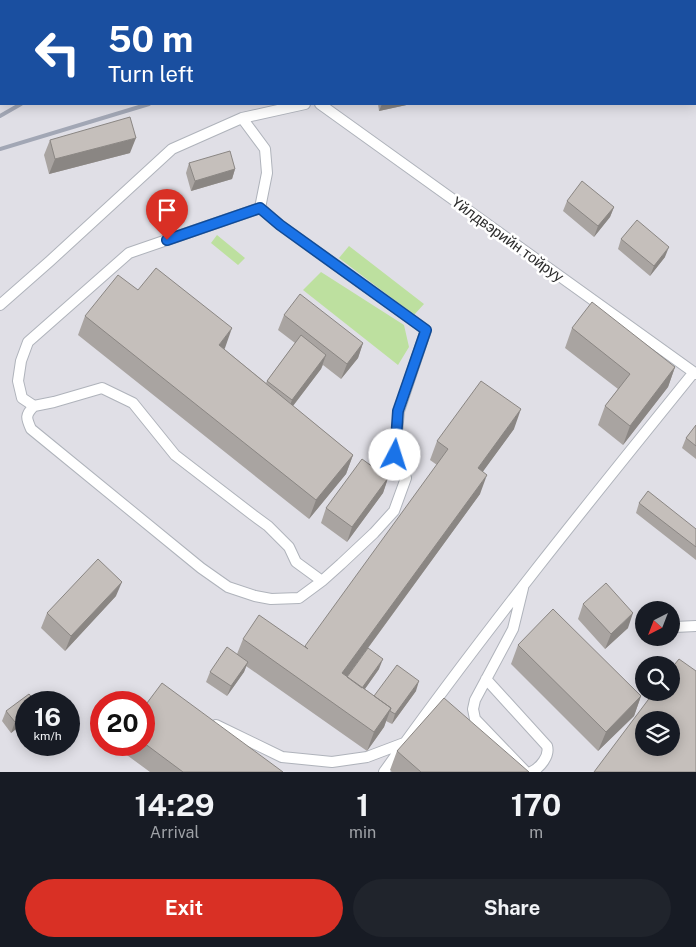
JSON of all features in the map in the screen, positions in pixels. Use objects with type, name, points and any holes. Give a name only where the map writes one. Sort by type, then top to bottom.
[{"type":"lane","points":[[0,305],[172,149],[242,118],[300,105]]},
{"type":"lane","name":"Үйлдвэрийн тойруу","points":[[321,105],[695,373]]},
{"type":"lane","points":[[242,118],[265,149],[267,173],[260,208]]},
{"type":"lane","points":[[34,406],[22,398],[18,381],[21,361],[28,342],[130,252],[260,208]]},
{"type":"lane","points":[[260,208],[280,225],[426,330],[398,411],[395,455],[406,478],[394,511],[367,539],[322,580],[299,598],[271,599],[228,587],[189,559],[32,429],[27,419],[28,412],[34,406],[102,388],[133,403],[175,455],[268,526],[289,547],[296,562],[322,580]]},
{"type":"lane","points":[[384,772],[453,676],[524,584],[695,373]]},
{"type":"lane","points":[[524,584],[513,630],[475,700],[473,709],[475,719],[526,772]]},
{"type":"lane","points":[[680,627],[696,626]]},
{"type":"lane","points":[[486,679],[547,746],[548,754],[537,769],[531,772]]},
{"type":"lane","points":[[203,719],[282,757],[332,762],[367,757],[404,743]]},
{"type":"shaded area","points":[[0,105],[696,105],[696,772],[0,772]]},
{"type":"green space","points":[[217,235],[245,258],[238,265],[211,243]]},
{"type":"green space","points":[[349,246],[424,304],[414,315],[339,258]]},
{"type":"green space","points":[[321,272],[404,325],[409,347],[398,365],[303,290]]},
{"type":"building","points":[[130,117],[136,138],[55,159],[50,140]]},
{"type":"building","points":[[230,151],[235,169],[195,181],[189,163]]},
{"type":"building","points":[[582,181],[614,207],[598,226],[567,201]]},
{"type":"building","points":[[637,220],[669,247],[654,266],[621,239]]},
{"type":"building","points":[[156,268],[232,328],[219,345],[353,455],[316,500],[85,316],[118,275],[138,290]]},
{"type":"building","points":[[300,294],[363,343],[347,364],[284,315]]},
{"type":"building","points":[[592,302],[675,367],[630,426],[605,406],[630,374],[572,328]]},
{"type":"building","points":[[301,335],[326,355],[292,400],[267,381]]},
{"type":"building","points":[[481,381],[521,409],[478,468],[487,475],[342,673],[391,708],[374,732],[243,639],[259,615],[308,649],[305,646],[448,449],[437,441]]},
{"type":"building","points":[[696,425],[696,446],[686,438]]},
{"type":"building","points":[[362,459],[388,478],[352,527],[326,508]]},
{"type":"building","points":[[648,491],[696,529],[696,547],[639,503]]},
{"type":"building","points":[[98,559],[122,582],[71,636],[47,613]]},
{"type":"building","points":[[606,583],[633,613],[611,634],[583,604]]},
{"type":"building","points":[[553,609],[635,690],[636,701],[606,732],[518,645]]},
{"type":"building","points":[[227,647],[248,662],[231,686],[210,672]]},
{"type":"building","points":[[368,648],[383,659],[362,688],[347,677]]},
{"type":"building","points":[[680,660],[696,671],[696,772],[594,772],[635,717],[635,756],[680,756],[680,711],[640,711],[647,701],[680,701]]},
{"type":"building","points":[[397,665],[419,681],[395,714],[390,711],[391,708],[374,696]]},
{"type":"building","points":[[162,683],[283,772],[183,772],[155,751],[155,692]]},
{"type":"building","points":[[444,698],[529,772],[421,772],[397,751]]},
{"type":"building","points":[[15,704],[15,722],[6,711]]},
{"type":"railway","points":[[0,116],[19,105]]},
{"type":"railway","points":[[0,149],[146,105]]},
{"type":"route","points":[[167,240],[260,208],[280,225],[426,330],[398,411],[395,455]]}]
